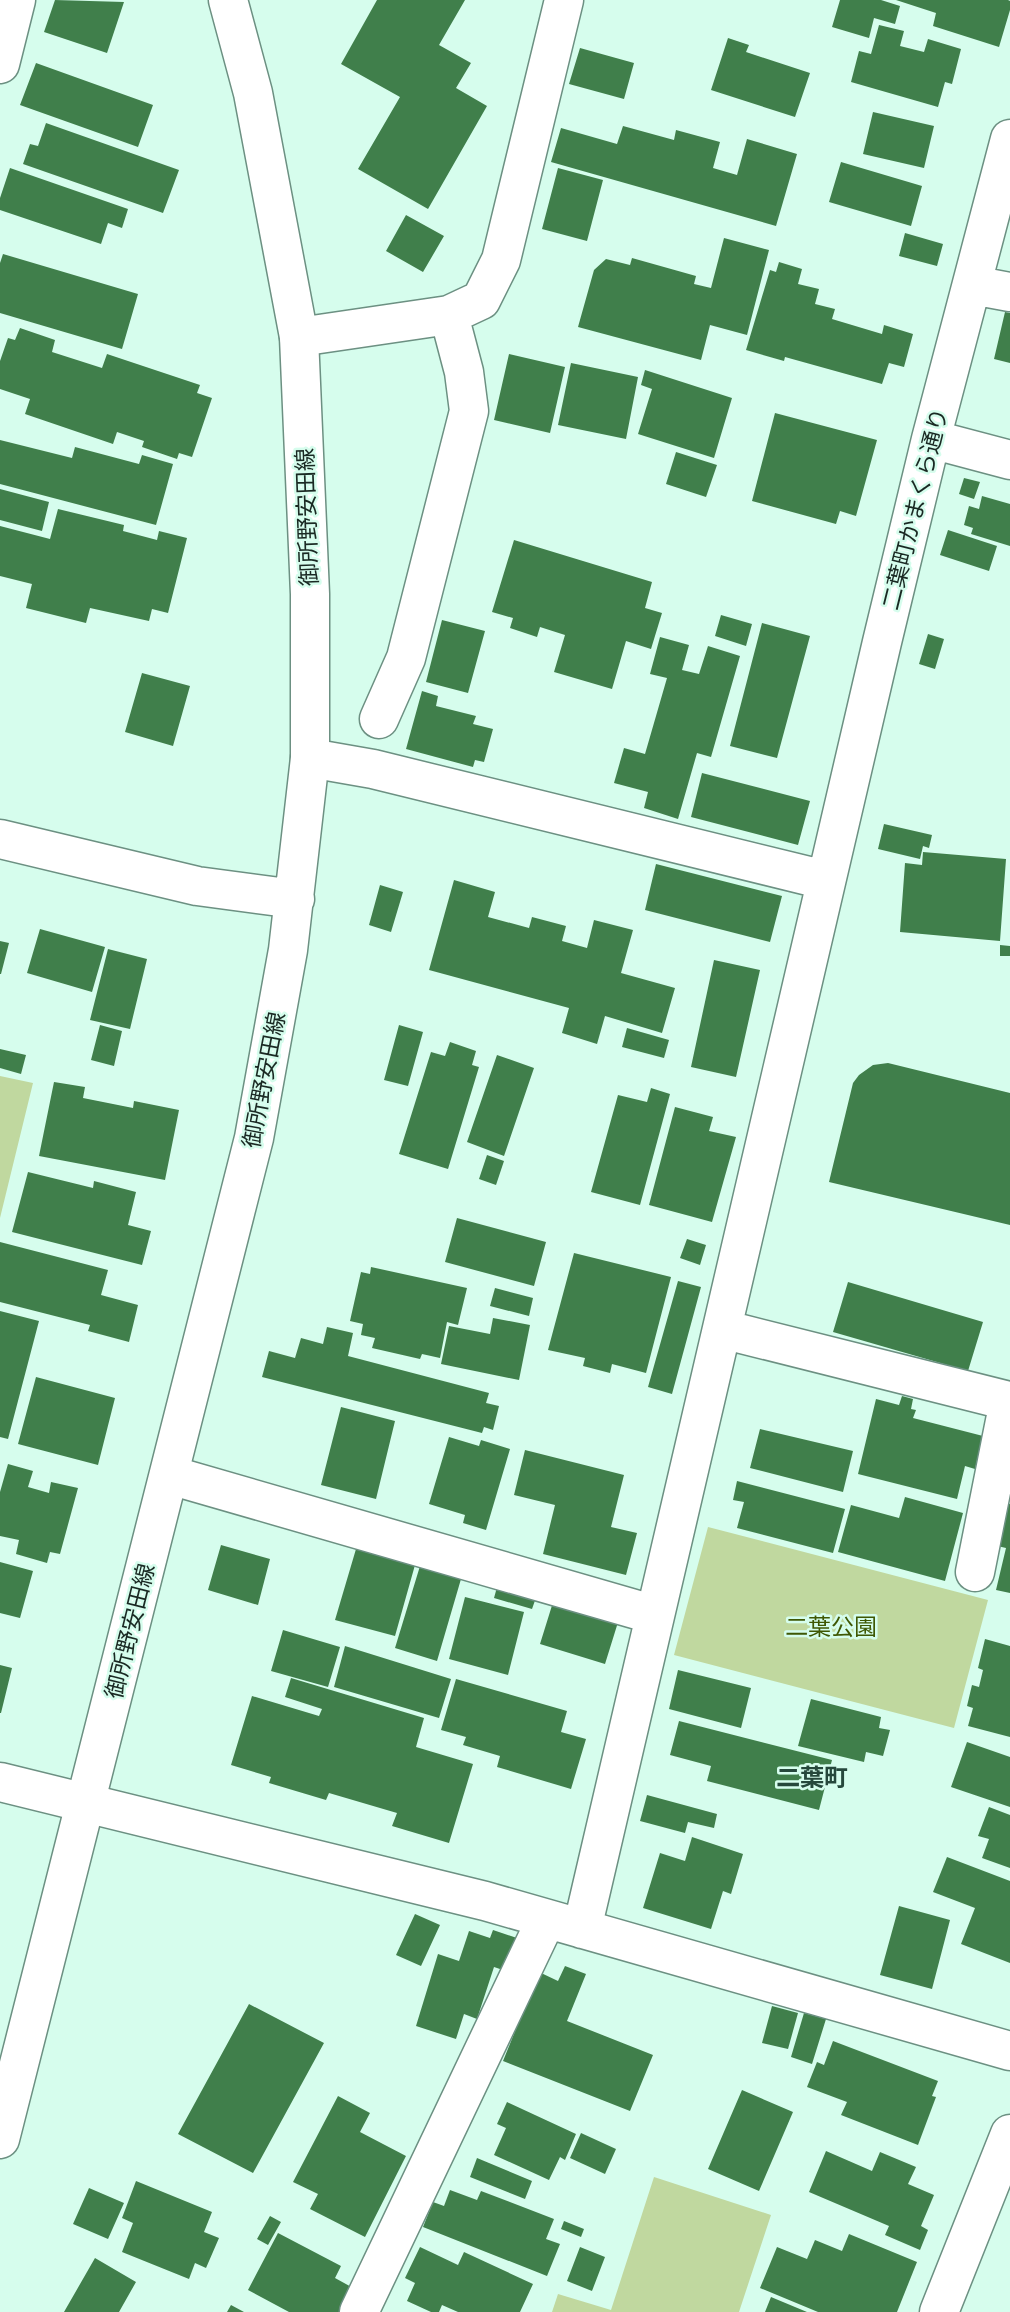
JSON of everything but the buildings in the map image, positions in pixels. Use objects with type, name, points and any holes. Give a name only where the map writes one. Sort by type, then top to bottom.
[{"type":"street","points":[[0,64],[16,0]]},
{"type":"street","name":"御所野安田線","points":[[0,2139],[254,1138],[295,899],[310,758],[310,594],[299,337],[253,93],[228,0]]},
{"type":"street","points":[[299,337],[449,315],[481,300],[501,260],[564,0]]},
{"type":"street","name":"二葉町かまくら通り","points":[[359,2312],[564,1925],[655,1615],[782,1076],[825,880],[931,439],[1010,139]]},
{"type":"street","points":[[972,285],[1010,292]]},
{"type":"street","points":[[379,719],[406,658],[469,411],[464,372],[449,315]]},
{"type":"street","points":[[931,439],[1010,460]]},
{"type":"street","points":[[310,758],[373,769],[825,880]]},
{"type":"street","points":[[0,839],[197,887],[295,899]]},
{"type":"street","points":[[722,1329],[1009,1401],[975,1572]]},
{"type":"street","points":[[170,1475],[655,1615]]},
{"type":"street","points":[[0,1782],[485,1901],[1010,2050]]},
{"type":"street","points":[[939,2312],[1010,2134]]},
{"type":"green space","points":[[0,1076],[33,1083],[0,1218]]},
{"type":"green space","name":"二葉公園","points":[[708,1527],[988,1600],[954,1728],[674,1655]]},
{"type":"green space","points":[[654,2177],[771,2215],[739,2312],[552,2312],[558,2294],[611,2310]]},
{"type":"district","name":"二葉町","points":[[812,1778]]}]
